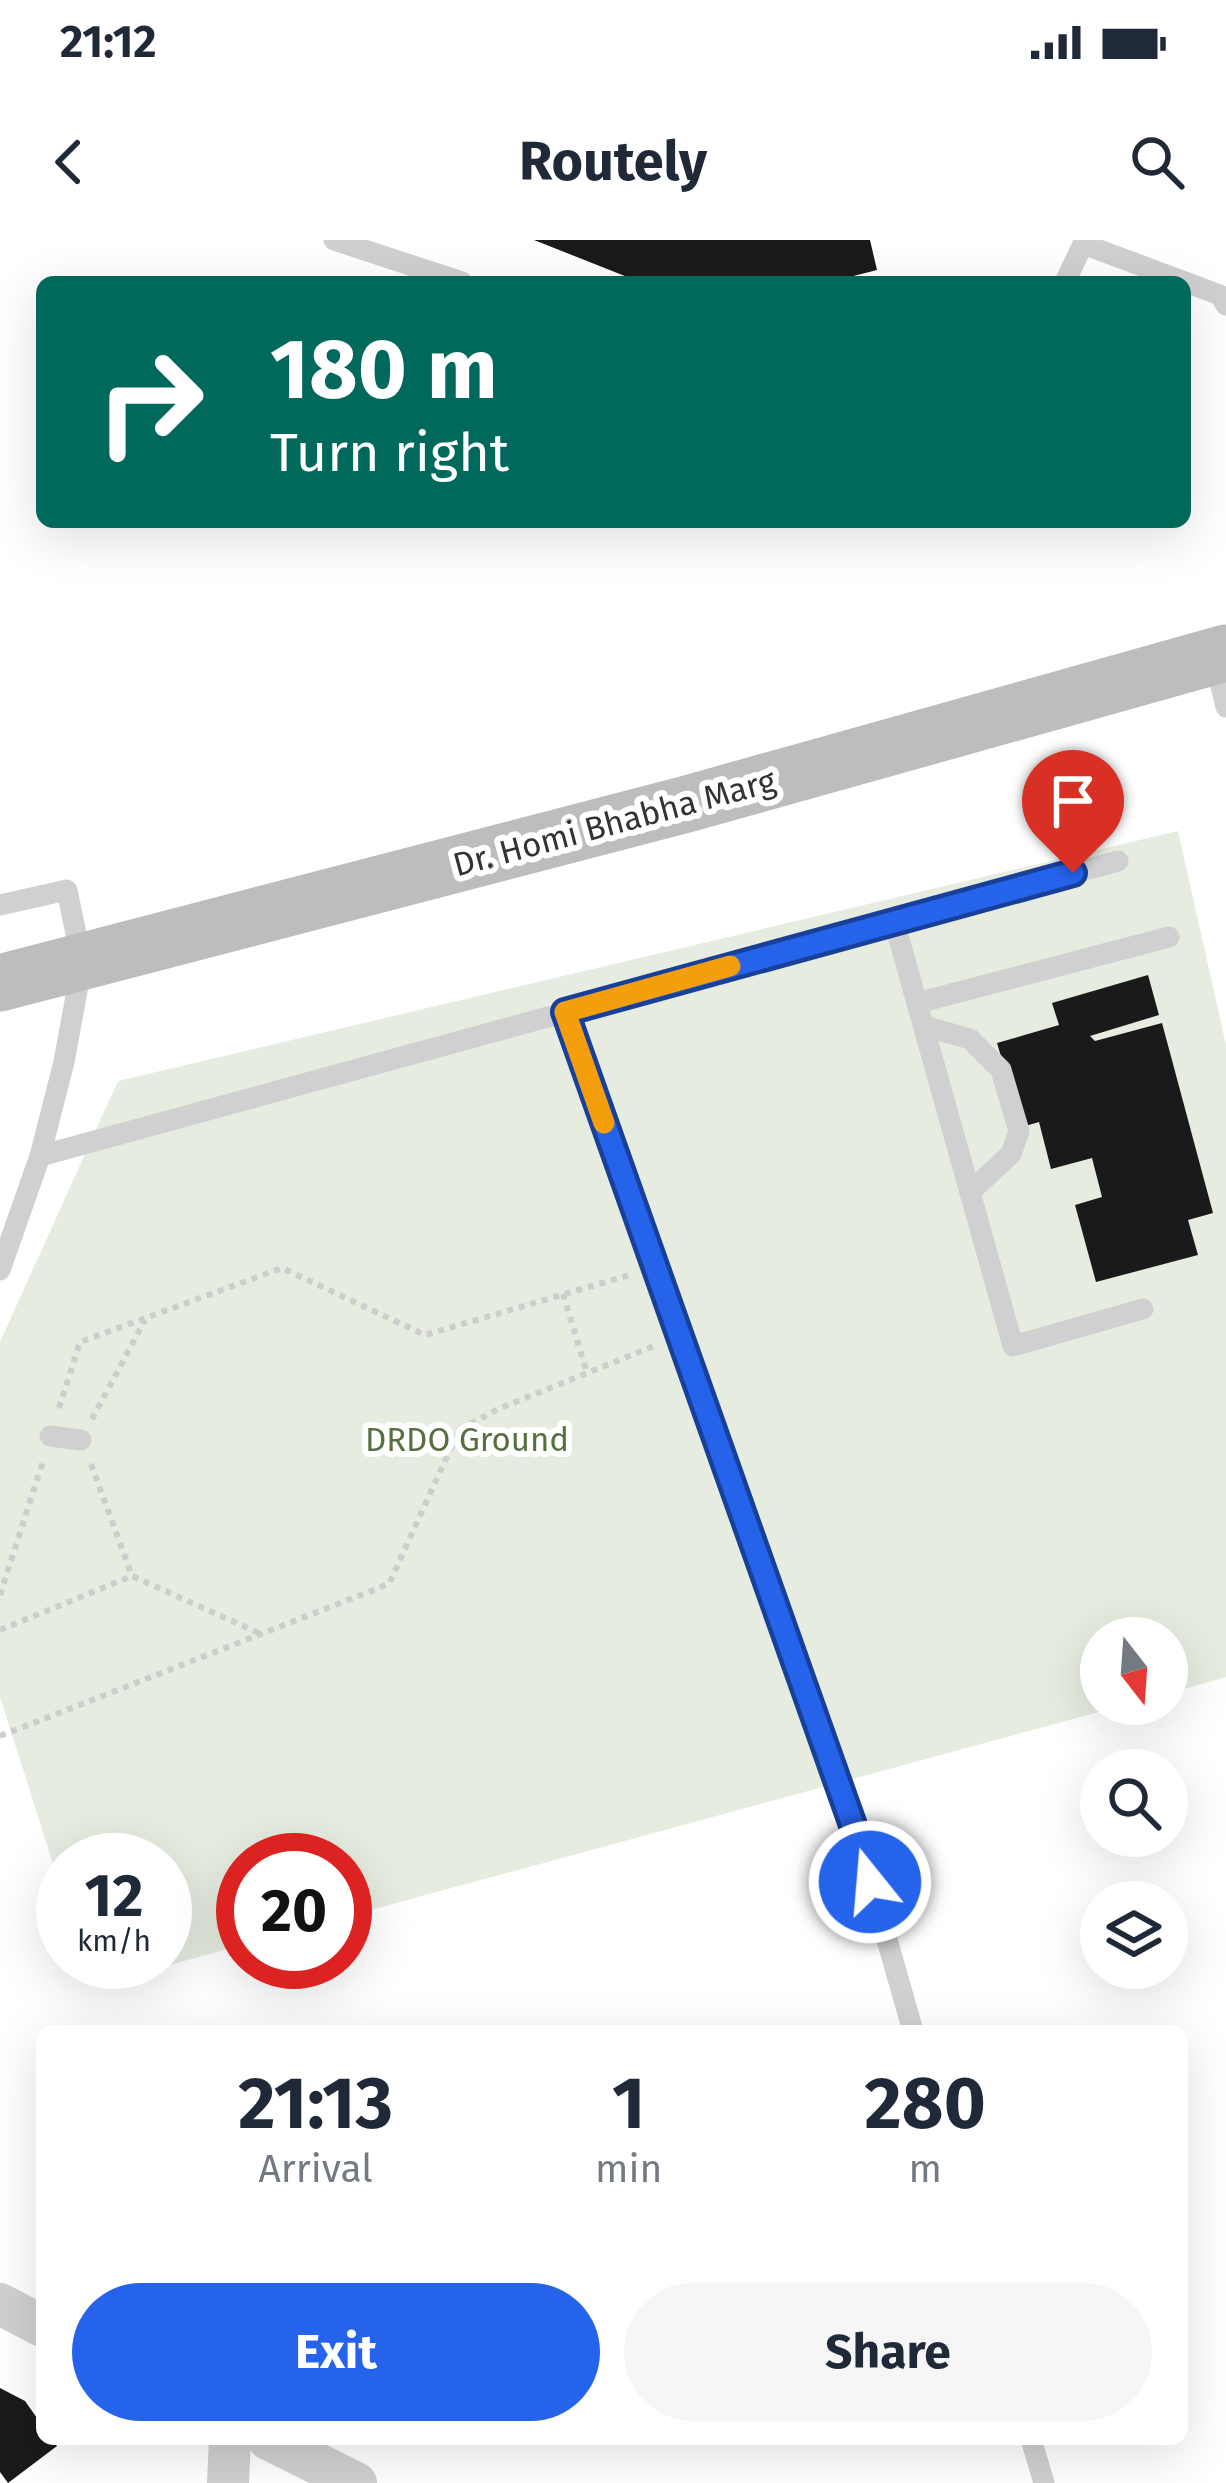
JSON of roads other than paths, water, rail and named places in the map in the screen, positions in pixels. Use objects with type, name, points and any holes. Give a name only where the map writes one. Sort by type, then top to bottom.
[{"type":"main road","name":"Dr. Homi Bhabha Marg","points":[[0,983],[687,804],[1222,672]]},
{"type":"street","points":[[0,2305],[36,2323]]},
{"type":"street","points":[[227,2483],[230,2445]]},
{"type":"street","points":[[280,2445],[356,2483]]},
{"type":"lane","points":[[334,240],[444,276]]},
{"type":"lane","points":[[1068,276],[1084,242],[1169,276]]},
{"type":"lane","points":[[1191,285],[1224,298]]},
{"type":"lane","points":[[40,1156],[1118,861]]},
{"type":"lane","points":[[0,904],[67,890],[82,963],[40,1156],[0,1270]]},
{"type":"lane","points":[[894,921],[1013,1346],[1143,1309]]},
{"type":"lane","points":[[917,1003],[1169,937]]},
{"type":"lane","points":[[565,1012],[860,1845],[911,2025]]},
{"type":"lane","points":[[924,1026],[970,1039],[1000,1070],[1019,1131],[1011,1154],[970,1192]]},
{"type":"lane","points":[[50,1436],[81,1440]]},
{"type":"lane","points":[[1033,2445],[1044,2483]]},
{"type":"park label","name":"DRDO Ground","points":[[467,1439]]}]
